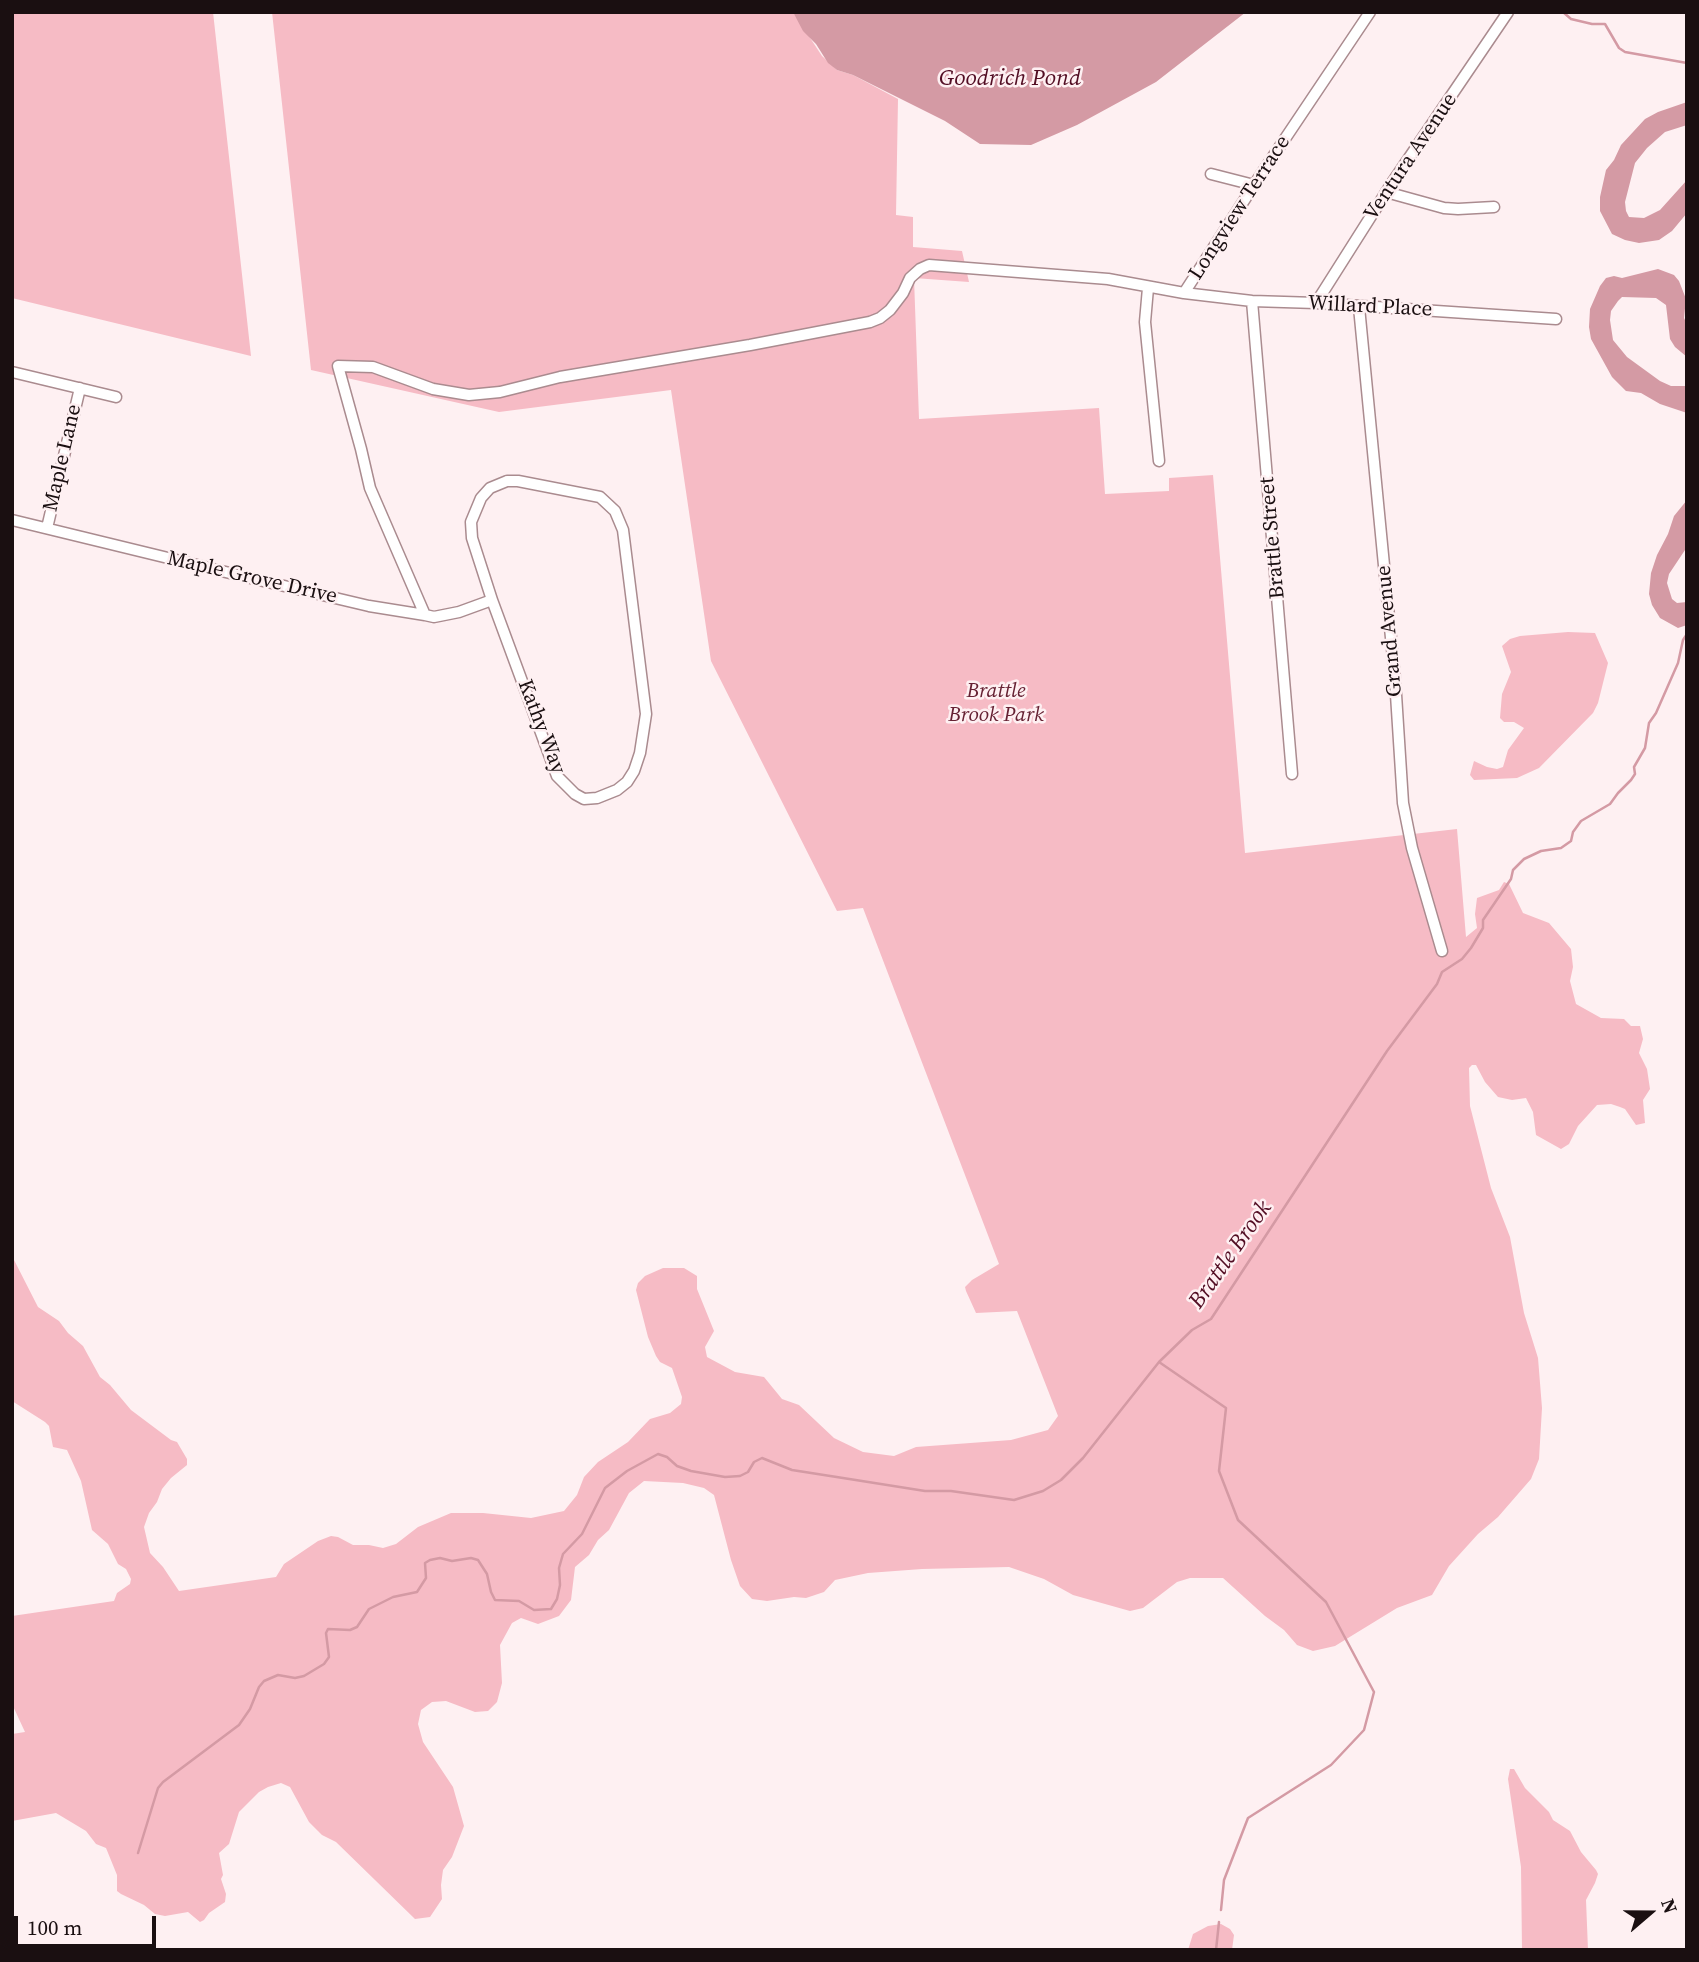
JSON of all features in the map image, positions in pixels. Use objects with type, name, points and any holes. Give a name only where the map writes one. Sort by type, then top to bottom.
[{"type":"street","name":"Longview Terrace","points":[[425,615],[370,488],[362,449],[338,366],[373,367],[433,389],[469,395],[500,392],[560,377],[870,322],[890,310],[910,278],[927,266],[1108,279],[1184,293],[1370,12]]},
{"type":"street","name":"Ventura Avenue","points":[[1316,303],[1386,192],[1508,12]]},
{"type":"street","points":[[1211,174],[1254,185]]},
{"type":"street","points":[[1386,192],[1444,208],[1494,207]]},
{"type":"street","points":[[1148,288],[1145,322],[1159,461]]},
{"type":"street","name":"Willard Place","points":[[1184,293],[1252,301],[1556,319]]},
{"type":"street","name":"Brattle Street","points":[[1252,301],[1292,774]]},
{"type":"street","name":"Grand Avenue","points":[[1359,307],[1373,433],[1403,803],[1412,848],[1442,951]]},
{"type":"street","points":[[12,372],[116,397]]},
{"type":"street","name":"Maple Lane","points":[[47,528],[80,388]]},
{"type":"street","name":"Kathy Way","points":[[507,481],[518,481],[600,497],[615,511],[623,530],[646,714],[640,753],[634,771],[627,782],[617,790],[597,798],[584,799],[567,789],[557,776],[492,600],[472,538],[471,522],[481,498],[490,488],[507,481]]},
{"type":"street","name":"Maple Grove Drive","points":[[12,520],[316,594],[434,617],[459,612],[492,600]]},
{"type":"green space","points":[[12,12],[213,12],[251,356],[12,298]]},
{"type":"green space","name":"Brattle Brook Park","points":[[272,12],[793,12],[822,56],[837,70],[853,75],[898,99],[896,215],[913,217],[913,247],[962,251],[969,282],[914,278],[919,419],[1099,408],[1105,494],[1169,491],[1169,478],[1213,475],[1245,853],[1457,829],[1466,937],[1477,928],[1477,898],[1499,890],[1504,882],[1509,884],[1523,913],[1549,923],[1571,949],[1573,967],[1570,981],[1576,1004],[1601,1018],[1624,1019],[1631,1026],[1640,1026],[1643,1039],[1639,1053],[1647,1069],[1650,1089],[1643,1100],[1645,1123],[1636,1125],[1625,1109],[1620,1107],[1611,1104],[1597,1105],[1578,1126],[1569,1144],[1561,1149],[1536,1135],[1533,1112],[1526,1098],[1512,1100],[1498,1097],[1485,1082],[1476,1065],[1469,1068],[1470,1106],[1491,1188],[1510,1237],[1524,1313],[1538,1358],[1542,1408],[1539,1459],[1531,1479],[1449,1566],[1432,1595],[1397,1608],[1335,1646],[1313,1651],[1297,1645],[1284,1630],[1223,1578],[1190,1578],[1177,1582],[1143,1608],[1130,1611],[1073,1595],[1044,1579],[1009,1567],[868,1573],[835,1580],[824,1592],[806,1598],[767,1601],[752,1599],[740,1586],[714,1495],[704,1488],[683,1483],[644,1481],[629,1493],[609,1530],[598,1540],[589,1555],[575,1567],[571,1600],[559,1616],[538,1624],[521,1618],[512,1623],[500,1645],[502,1683],[497,1702],[488,1711],[475,1712],[446,1701],[432,1702],[421,1710],[418,1724],[423,1742],[453,1787],[464,1826],[452,1857],[443,1870],[442,1899],[430,1917],[415,1919],[336,1842],[322,1835],[309,1822],[290,1787],[281,1783],[259,1792],[239,1812],[229,1844],[219,1853],[225,1902],[200,1922],[188,1912],[165,1916],[155,1914],[117,1891],[117,1875],[106,1848],[96,1844],[86,1831],[56,1813],[12,1821],[12,1734],[25,1732],[12,1704],[12,1616],[114,1601],[117,1593],[130,1584],[131,1579],[126,1569],[118,1564],[108,1544],[92,1530],[81,1481],[67,1450],[53,1447],[49,1426],[12,1401],[12,1256],[38,1307],[59,1321],[83,1346],[100,1377],[131,1410],[177,1442],[187,1459],[187,1465],[162,1489],[144,1527],[150,1553],[179,1591],[276,1577],[284,1564],[318,1541],[331,1536],[353,1545],[383,1548],[396,1544],[418,1527],[451,1513],[531,1518],[564,1511],[577,1495],[584,1477],[598,1462],[628,1442],[650,1419],[670,1413],[681,1404],[682,1397],[672,1368],[660,1362],[648,1337],[636,1290],[638,1283],[645,1276],[663,1268],[684,1268],[697,1276],[697,1289],[714,1331],[705,1347],[707,1357],[735,1372],[764,1377],[782,1399],[799,1405],[834,1438],[863,1452],[894,1456],[916,1447],[1011,1440],[1048,1430],[1058,1416],[1017,1311],[976,1313],[966,1291],[965,1287],[972,1280],[999,1264],[863,908],[837,911],[711,661],[671,390],[499,412],[311,370]]},
{"type":"green space","points":[[1595,633],[1608,663],[1593,713],[1539,768],[1517,778],[1474,780],[1470,775],[1474,761],[1487,767],[1503,767],[1508,750],[1524,728],[1514,722],[1504,722],[1500,718],[1502,694],[1511,672],[1502,646],[1510,639],[1520,636]]},
{"type":"green space","points":[[1510,1769],[1514,1769],[1525,1788],[1549,1812],[1553,1820],[1570,1831],[1581,1852],[1598,1874],[1586,1900],[1588,1950],[1522,1950],[1521,1867],[1508,1779]]},
{"type":"green space","points":[[1221,1924],[1234,1935],[1232,1950],[1188,1950],[1193,1934],[1208,1926]]},
{"type":"water","name":"Goodrich Pond","points":[[793,12],[1246,12],[1156,82],[1077,125],[1031,145],[980,144],[945,121],[853,75],[837,70],[828,63],[816,44],[803,31]]},
{"type":"water","points":[[1687,102],[1687,125],[1665,132],[1647,148],[1635,163],[1625,202],[1629,217],[1644,218],[1660,210],[1687,180],[1687,213],[1672,231],[1659,240],[1639,243],[1612,234],[1600,211],[1606,170],[1621,145],[1645,119]]},
{"type":"water","points":[[1658,269],[1674,275],[1686,299],[1684,318],[1687,324],[1687,357],[1670,339],[1666,305],[1656,298],[1622,297],[1611,311],[1613,340],[1627,357],[1660,381],[1671,386],[1687,386],[1687,413],[1660,404],[1641,393],[1626,391],[1612,377],[1591,339],[1590,309],[1606,278],[1622,278]]},
{"type":"water","points":[[1687,500],[1687,547],[1669,574],[1667,583],[1672,599],[1677,603],[1687,602],[1687,625],[1678,628],[1660,618],[1649,594],[1651,573],[1657,555],[1674,516]]},
{"type":"waterway","points":[[1563,12],[1571,19],[1605,24],[1619,48],[1625,52],[1687,63]]},
{"type":"waterway","points":[[138,1853],[158,1788],[163,1782],[239,1725],[264,1681],[278,1675],[295,1678],[304,1676],[324,1664],[329,1657],[326,1633],[328,1629],[350,1630],[357,1627],[369,1609],[393,1597],[417,1592],[426,1578],[425,1563],[440,1558],[452,1561],[471,1558],[478,1560],[487,1574],[495,1600],[519,1601],[534,1610],[551,1609],[557,1599],[559,1568],[563,1554],[582,1534],[605,1488],[627,1471],[658,1454],[691,1471],[725,1477],[740,1476],[748,1472],[754,1462],[762,1458],[792,1470],[925,1491],[951,1491],[1014,1500],[1043,1491],[1061,1480],[1083,1458],[1159,1362],[1192,1330],[1211,1319],[1387,1051],[1437,984],[1442,972],[1462,959],[1471,948],[1483,928],[1483,920],[1511,879],[1513,870],[1524,859],[1541,851],[1561,848],[1571,841],[1573,832],[1581,821],[1610,804],[1631,780],[1635,774],[1634,767],[1645,748],[1649,723],[1678,663],[1687,634]]},
{"type":"waterway","name":"Brattle Brook","points":[[1159,1362],[1226,1408],[1219,1471],[1238,1520],[1326,1602],[1374,1692],[1364,1730],[1331,1765],[1248,1818],[1224,1880],[1221,1910]]},
{"type":"waterway","name":"Brattle Brook","points":[[1216,1950],[1219,1922]]}]
